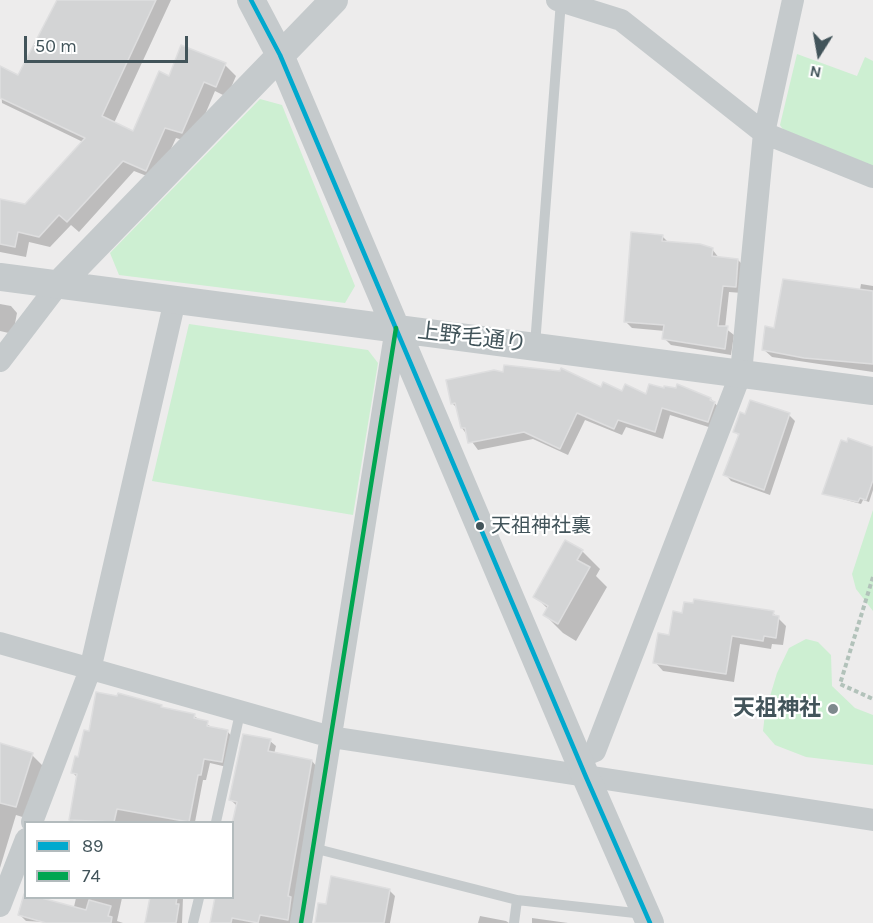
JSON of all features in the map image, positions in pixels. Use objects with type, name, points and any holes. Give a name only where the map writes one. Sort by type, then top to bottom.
[{"type":"street","points":[[251,0],[280,55],[582,767],[649,919]]},
{"type":"street","points":[[0,361],[58,285],[334,0]]},
{"type":"street","points":[[582,767],[595,751],[741,373],[764,133],[793,0]]},
{"type":"street","points":[[559,1],[621,20],[764,133],[873,177]]},
{"type":"street","name":"上野毛通り","points":[[0,278],[396,327],[873,391]]},
{"type":"street","points":[[32,821],[90,669],[175,300]]},
{"type":"street","points":[[301,923],[396,327]]},
{"type":"street","points":[[0,644],[331,737],[582,767],[873,820]]},
{"type":"street","points":[[0,906],[24,844]]},
{"type":"lane","points":[[535,346],[559,1]]},
{"type":"lane","points":[[216,821],[240,713]]},
{"type":"lane","points":[[313,848],[517,900],[649,919]]},
{"type":"lane","points":[[193,923],[199,899]]},
{"type":"lane","points":[[514,923],[517,900]]},
{"type":"path","points":[[873,577],[840,684],[873,699]]},
{"type":"green space","points":[[797,54],[857,76],[865,57],[873,61],[873,166],[786,134],[780,125]]},
{"type":"green space","points":[[260,99],[282,105],[355,286],[345,303],[119,275],[110,253]]},
{"type":"green space","points":[[189,324],[368,350],[378,363],[353,515],[152,481]]},
{"type":"green space","points":[[873,510],[873,611],[856,589],[852,574]]},
{"type":"green space","points":[[806,639],[818,642],[831,655],[832,686],[855,708],[873,715],[873,765],[806,757],[775,745],[763,731],[765,713],[777,673],[789,648]]},
{"type":"building","points":[[57,0],[156,0],[102,116],[133,131],[159,71],[169,76],[181,45],[226,63],[216,87],[204,82],[182,133],[165,128],[146,171],[123,161],[67,222],[59,215],[39,237],[18,232],[15,247],[0,244],[0,199],[25,204],[85,138],[0,98],[0,66],[18,75]]},
{"type":"building","points":[[631,232],[663,235],[662,241],[700,244],[713,248],[712,256],[738,259],[736,287],[723,286],[718,326],[728,326],[725,349],[662,339],[664,325],[624,322]]},
{"type":"building","points":[[783,279],[873,291],[873,364],[804,358],[762,350],[765,326],[774,328]]},
{"type":"building","points":[[504,365],[560,371],[561,368],[601,387],[603,382],[622,391],[625,384],[646,394],[649,384],[676,388],[677,384],[711,398],[710,400],[715,402],[708,422],[662,408],[655,432],[618,420],[614,429],[577,413],[560,449],[524,432],[468,443],[465,428],[461,428],[455,403],[451,404],[446,380],[494,370],[503,372]]},
{"type":"building","points":[[750,400],[790,413],[764,490],[723,475],[739,434],[733,432],[740,412],[745,414]]},
{"type":"building","points":[[848,438],[873,447],[873,480],[866,500],[860,498],[858,502],[822,494],[841,440],[847,442]]},
{"type":"building","points":[[565,540],[583,550],[577,560],[590,567],[558,624],[543,615],[548,606],[533,597]]},
{"type":"building","points":[[694,599],[774,611],[773,615],[779,616],[776,638],[764,636],[763,641],[732,636],[726,674],[653,663],[658,633],[669,635],[673,611],[682,613],[684,602],[693,603]]},
{"type":"building","points":[[96,692],[117,696],[118,693],[162,705],[161,707],[195,714],[194,718],[208,721],[207,726],[228,730],[222,762],[204,759],[201,775],[198,775],[189,821],[117,809],[114,821],[69,820],[77,774],[71,773],[75,756],[78,757],[84,730],[89,731]]},
{"type":"building","points":[[243,734],[271,739],[268,751],[312,760],[288,896],[291,897],[288,920],[260,915],[258,923],[232,918],[231,923],[210,923],[215,899],[234,899],[233,821],[237,802],[229,800]]},
{"type":"building","points":[[0,743],[33,753],[16,807],[0,803]]},
{"type":"building","points":[[331,876],[390,889],[384,923],[315,923],[318,903],[326,904]]},
{"type":"building","points":[[24,894],[24,899],[45,899],[86,910],[89,900],[111,906],[108,916],[112,917],[111,923],[46,923],[18,915]]},
{"type":"building","points":[[150,899],[177,899],[176,904],[179,904],[176,923],[145,923]]},
{"type":"transit line","name":"89","points":[[251,0],[280,55],[650,923]]},
{"type":"transit line","name":"74","points":[[301,923],[396,328]]},
{"type":"place","name":"天祖神社裏","points":[[480,526]]},
{"type":"place","name":"天祖神社","points":[[833,709]]}]
